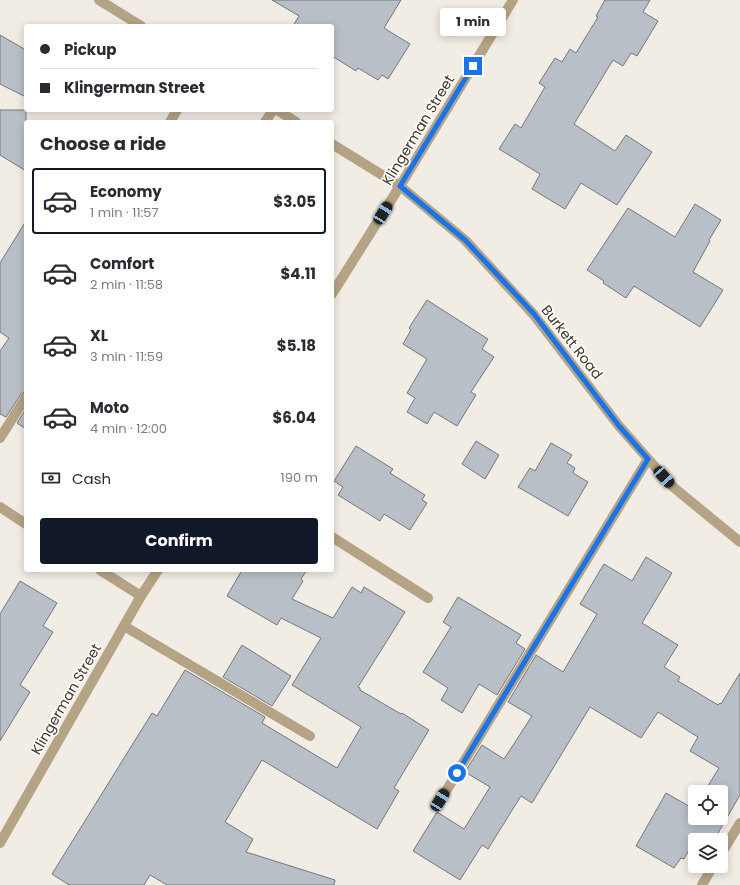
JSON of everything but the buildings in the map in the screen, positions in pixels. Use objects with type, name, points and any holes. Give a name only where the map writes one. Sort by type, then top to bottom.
[{"type":"street","points":[[99,0],[138,24]]},
{"type":"street","name":"Klingerman Street","points":[[334,291],[400,186],[513,0]]},
{"type":"street","points":[[280,112],[293,120]]},
{"type":"street","name":"Burkett Road","points":[[334,145],[400,186],[465,240],[534,314],[619,426],[672,486],[740,542]]},
{"type":"street","points":[[0,438],[24,400]]},
{"type":"street","points":[[440,800],[648,459]]},
{"type":"street","points":[[0,507],[24,523]]},
{"type":"street","points":[[334,538],[428,598]]},
{"type":"street","points":[[103,572],[142,596]]},
{"type":"street","name":"Klingerman Street","points":[[0,843],[124,626],[157,572]]},
{"type":"street","points":[[124,626],[310,736]]},
{"type":"street","points":[[728,843],[740,823]]},
{"type":"street","points":[[702,885],[709,873]]},
{"type":"route","points":[[457,773],[648,459],[619,426],[534,314],[465,240],[400,186],[473,66]]}]
